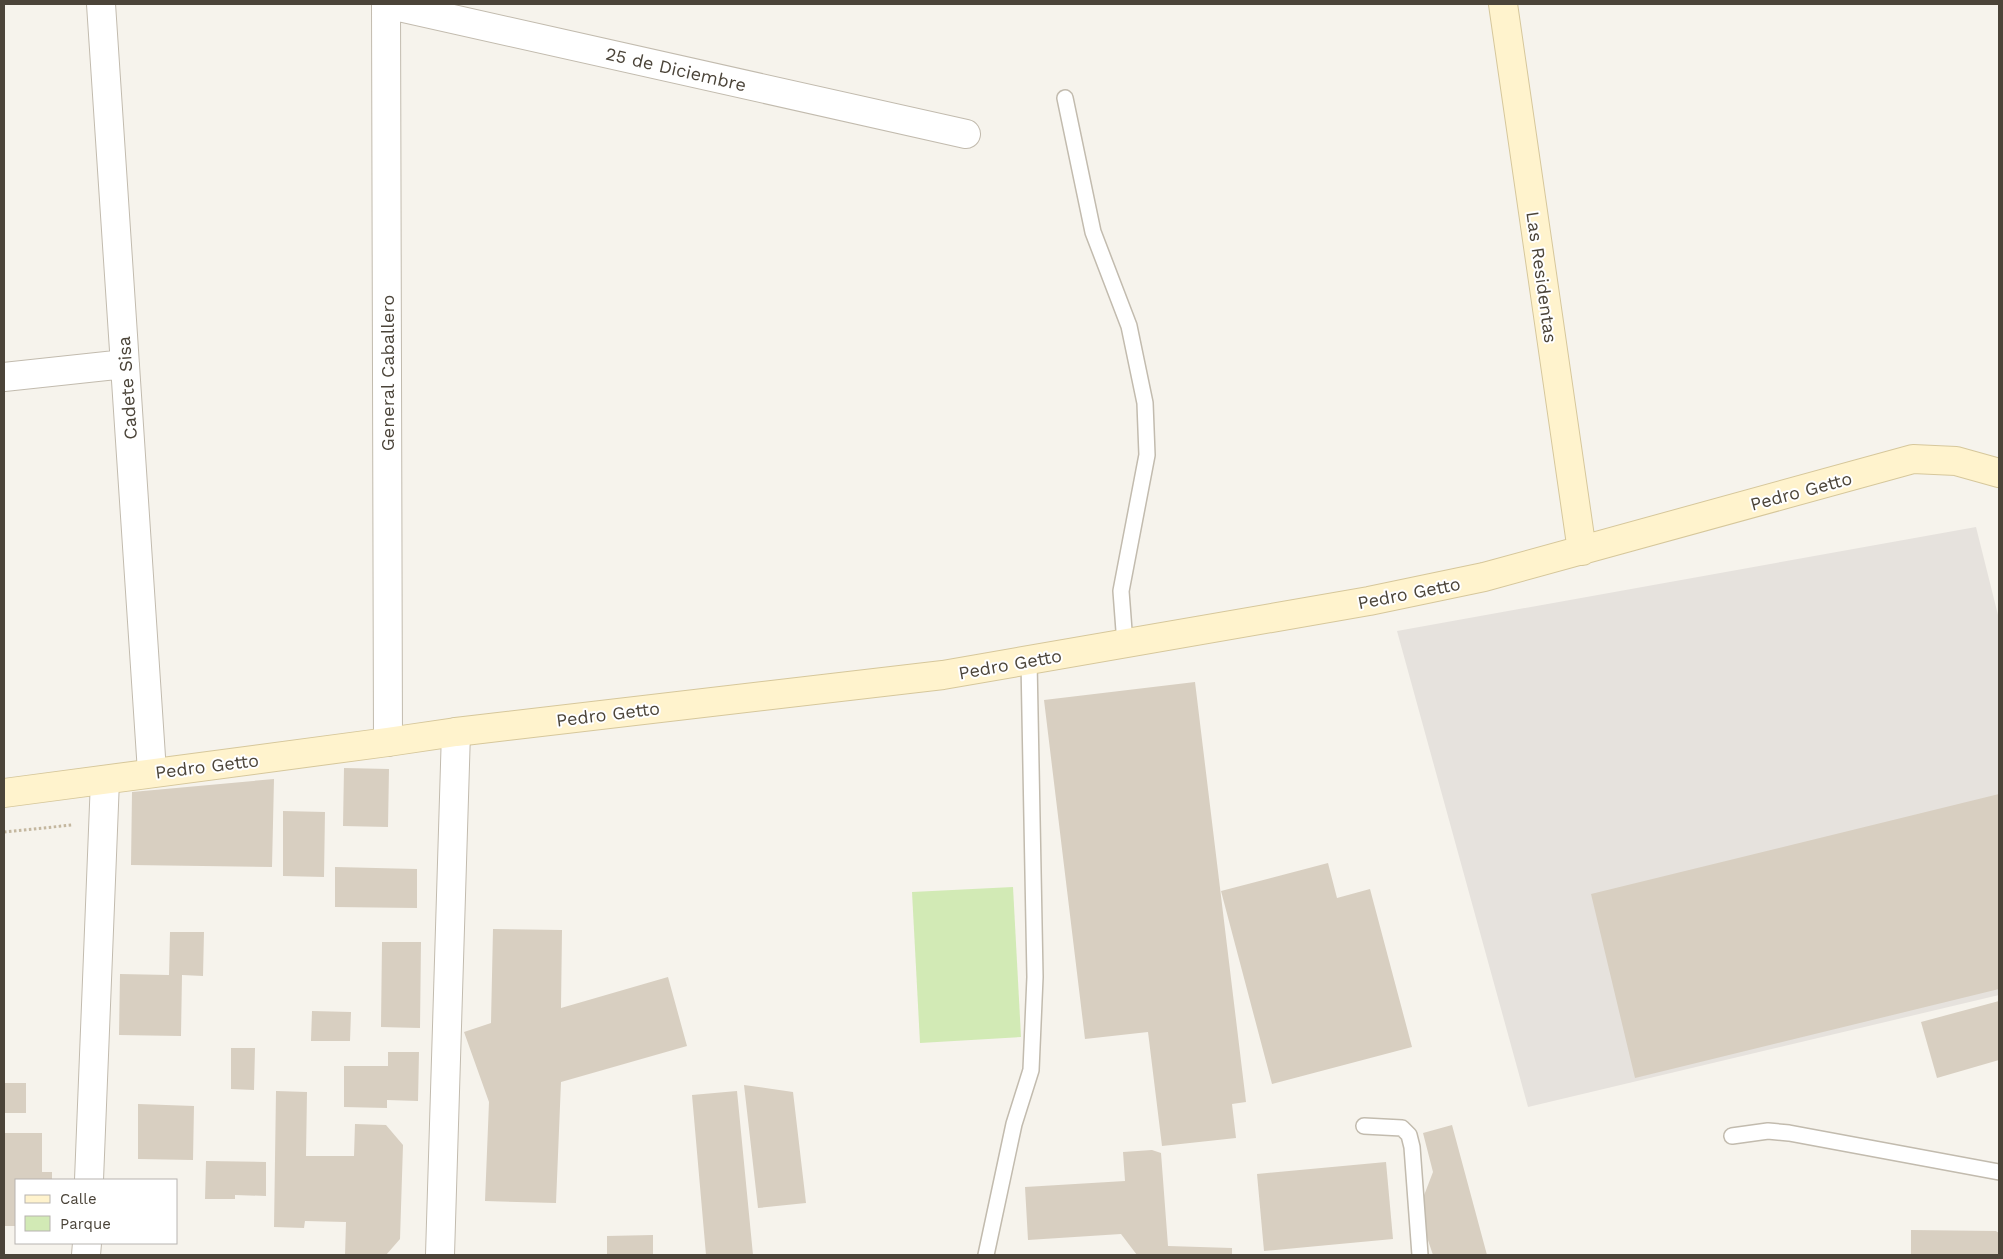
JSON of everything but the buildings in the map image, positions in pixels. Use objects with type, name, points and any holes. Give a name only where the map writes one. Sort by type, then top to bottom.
[{"type":"street","name":"Cadete Sisa","points":[[101,4],[152,772]]},
{"type":"street","name":"25 de Diciembre","points":[[386,4],[966,134]]},
{"type":"street","name":"General Caballero","points":[[386,4],[388,742]]},
{"type":"street","name":"Las Residentas","points":[[1502,4],[1582,550]]},
{"type":"street","points":[[4,377],[125,364]]},
{"type":"street","name":"Pedro Getto","points":[[4,793],[456,732],[943,675],[1369,601],[1484,577],[1913,459],[1956,461],[1999,473]]},
{"type":"street","points":[[440,1255],[456,732]]},
{"type":"street","points":[[89,1179],[105,780]]},
{"type":"lane","points":[[1065,98],[1093,232],[1129,326],[1145,403],[1147,455],[1121,591],[1125,644]]},
{"type":"lane","points":[[986,1255],[1014,1124],[1031,1070],[1035,977],[1029,661]]},
{"type":"lane","points":[[1364,1126],[1402,1128],[1409,1135],[1420,1255]]},
{"type":"lane","points":[[1732,1136],[1768,1131],[1789,1133],[1999,1172]]},
{"type":"shaded area","points":[[1976,527],[1999,619],[1999,995],[1528,1107],[1397,631]]},
{"type":"green space","points":[[1013,887],[1021,1037],[920,1043],[912,892]]}]
